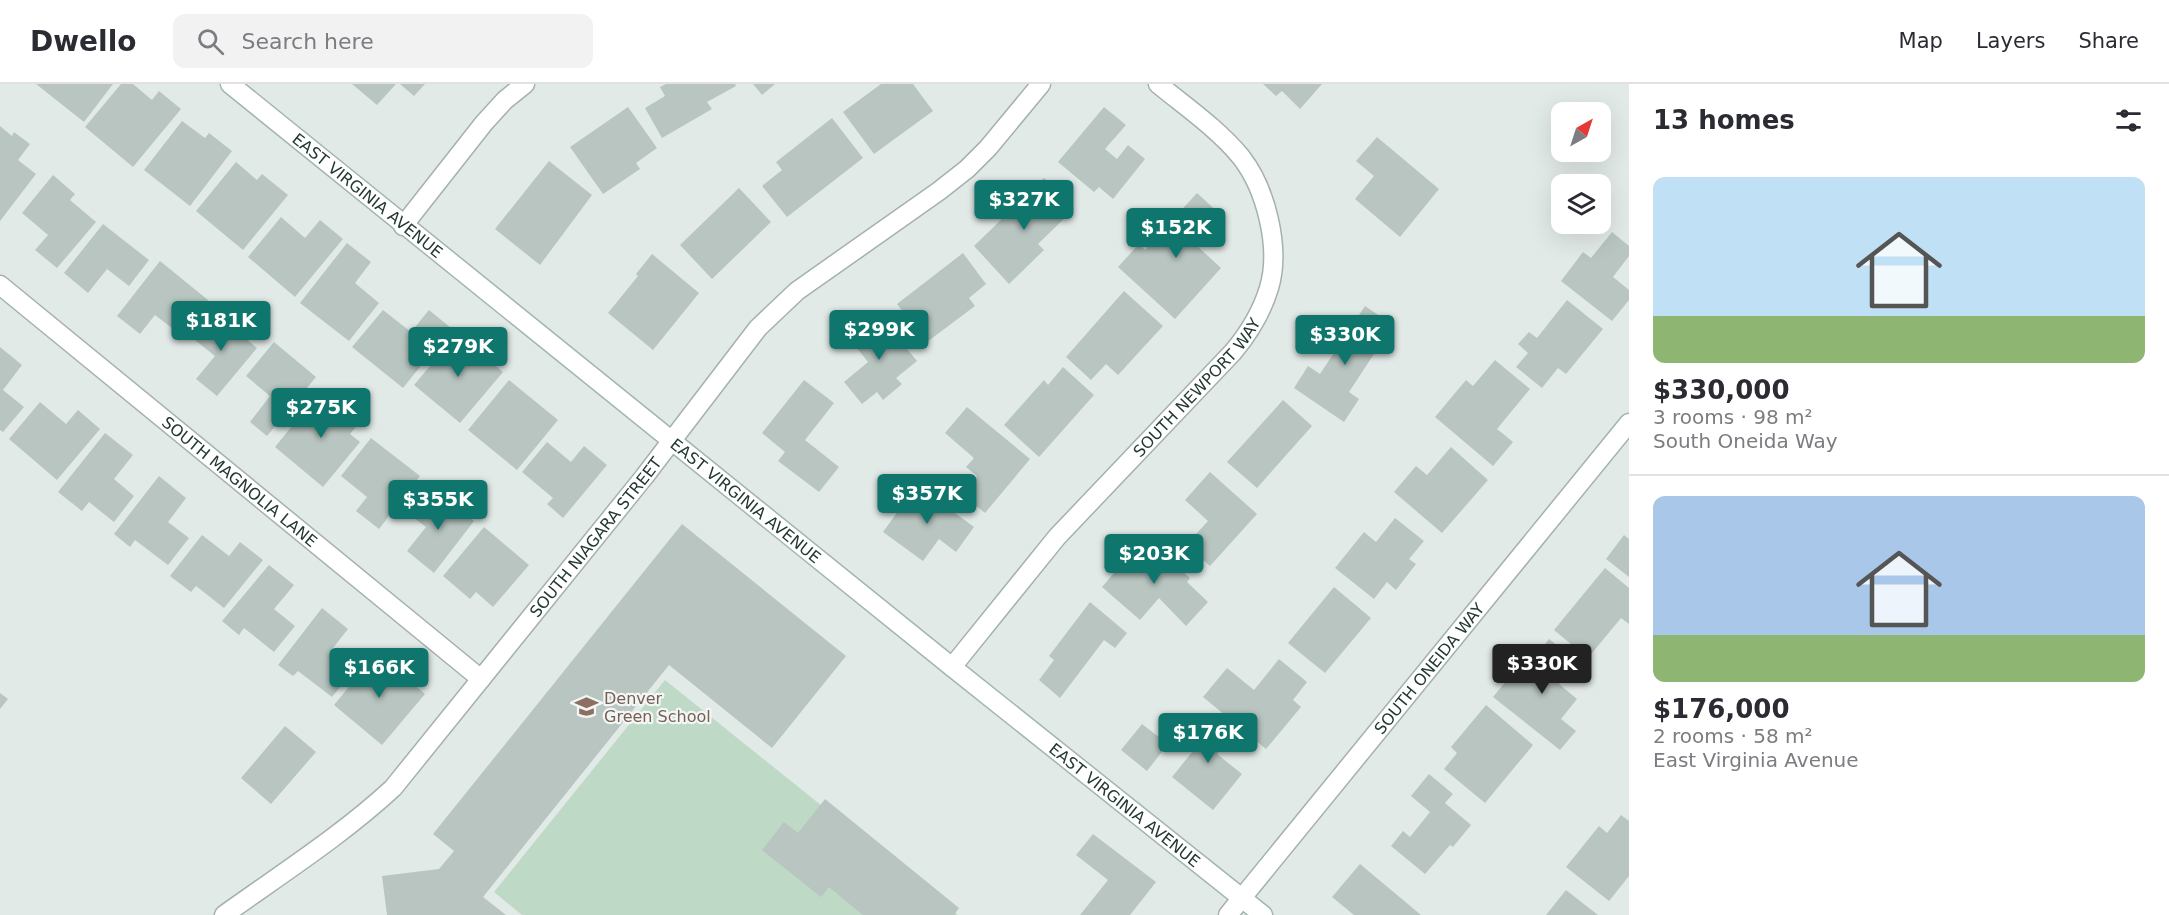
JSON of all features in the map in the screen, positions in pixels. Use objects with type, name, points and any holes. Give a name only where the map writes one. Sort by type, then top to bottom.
[{"type":"street","name":"EAST VIRGINIA AVENUE","points":[[230,84],[403,226],[1263,915]]},
{"type":"street","points":[[403,226],[484,123],[505,100],[525,84]]},
{"type":"street","name":"SOUTH NIAGARA STREET","points":[[224,915],[370,809],[393,788],[636,486],[744,344],[797,291],[967,169],[988,148],[1041,84]]},
{"type":"street","name":"SOUTH NEWPORT WAY","points":[[952,667],[1057,537],[1233,352],[1254,322],[1270,287],[1271,233],[1266,208],[1257,183],[1231,145],[1158,84]]},
{"type":"street","name":"SOUTH MAGNOLIA LANE","points":[[0,285],[481,679]]},
{"type":"street","name":"SOUTH ONEIDA WAY","points":[[1228,915],[1629,423]]},
{"type":"green space","points":[[665,680],[958,915],[522,915],[494,892]]},
{"type":"building","points":[[36,84],[113,84],[84,122]]},
{"type":"building","points":[[121,84],[133,84],[152,100],[159,91],[181,109],[133,167],[85,127]]},
{"type":"building","points":[[352,84],[396,84],[377,105]]},
{"type":"building","points":[[400,84],[425,84],[414,96]]},
{"type":"building","points":[[666,84],[735,84],[736,86],[707,102],[712,109],[662,138],[645,108],[665,96],[660,87]]},
{"type":"building","points":[[753,84],[775,84],[762,95]]},
{"type":"building","points":[[881,84],[913,84],[933,111],[874,154],[843,112]]},
{"type":"building","points":[[1263,84],[1322,84],[1300,109],[1282,91],[1276,96]]},
{"type":"building","points":[[628,107],[657,148],[636,163],[640,169],[603,194],[570,147]]},
{"type":"building","points":[[1104,107],[1126,125],[1105,149],[1117,159],[1128,145],[1145,159],[1113,199],[1099,187],[1094,192],[1058,162]]},
{"type":"building","points":[[832,118],[863,158],[787,217],[762,186],[782,170],[776,162]]},
{"type":"building","points":[[182,121],[205,138],[209,133],[232,151],[190,206],[144,170]]},
{"type":"building","points":[[0,126],[12,136],[14,132],[30,144],[18,160],[36,174],[0,221]]},
{"type":"building","points":[[1377,137],[1439,189],[1400,237],[1355,199],[1374,176],[1356,161]]},
{"type":"building","points":[[549,161],[592,195],[540,265],[495,229]]},
{"type":"building","points":[[236,162],[257,180],[262,174],[288,195],[243,250],[196,211]]},
{"type":"building","points":[[53,175],[75,194],[70,200],[96,222],[57,268],[35,250],[48,235],[22,213]]},
{"type":"building","points":[[1044,178],[1074,209],[1038,244],[1044,250],[1009,284],[974,246]]},
{"type":"building","points":[[739,188],[771,222],[712,279],[680,245]]},
{"type":"building","points":[[1197,193],[1222,216],[1195,244],[1221,268],[1175,319],[1118,267],[1139,244],[1145,250]]},
{"type":"building","points":[[281,217],[305,238],[320,220],[343,239],[295,297],[248,257]]},
{"type":"building","points":[[103,224],[149,260],[129,286],[107,269],[88,293],[64,273]]},
{"type":"building","points":[[1611,233],[1629,246],[1629,256],[1613,277],[1629,290],[1629,300],[1612,321],[1561,281],[1583,252],[1591,258]]},
{"type":"building","points":[[347,243],[371,262],[355,283],[379,303],[349,341],[300,303]]},
{"type":"building","points":[[963,253],[986,284],[969,298],[975,306],[927,342],[897,304]]},
{"type":"building","points":[[652,254],[699,293],[653,350],[608,313],[638,276],[636,274]]},
{"type":"building","points":[[160,261],[208,300],[181,335],[155,315],[140,334],[117,316]]},
{"type":"building","points":[[1124,291],[1163,326],[1118,375],[1106,364],[1091,380],[1066,357]]},
{"type":"building","points":[[1567,300],[1603,329],[1566,374],[1558,368],[1542,388],[1516,367],[1528,353],[1518,344],[1529,332],[1537,338]]},
{"type":"building","points":[[1365,306],[1393,325],[1349,392],[1359,399],[1344,422],[1294,388],[1308,366],[1320,374]]},
{"type":"building","points":[[212,310],[257,348],[217,396],[196,379],[215,356],[190,336]]},
{"type":"building","points":[[383,310],[411,332],[429,310],[451,328],[403,388],[352,347]]},
{"type":"building","points":[[878,314],[917,361],[896,378],[902,384],[883,400],[877,392],[862,404],[844,382],[868,362],[849,338]]},
{"type":"building","points":[[457,334],[503,372],[460,423],[414,385]]},
{"type":"building","points":[[274,342],[316,377],[267,436],[250,422],[270,396],[246,376]]},
{"type":"building","points":[[0,347],[22,365],[3,390],[24,407],[3,432],[0,430]]},
{"type":"building","points":[[1495,360],[1530,389],[1497,429],[1513,442],[1493,466],[1435,417],[1466,380],[1473,386]]},
{"type":"building","points":[[1063,367],[1094,395],[1039,457],[1004,425],[1044,380],[1048,385]]},
{"type":"building","points":[[509,380],[558,420],[517,470],[468,430]]},
{"type":"building","points":[[804,380],[834,403],[805,440],[839,467],[819,492],[778,461],[785,452],[762,433]]},
{"type":"building","points":[[321,390],[360,422],[350,434],[360,442],[323,487],[275,447]]},
{"type":"building","points":[[1283,400],[1312,426],[1257,488],[1227,462]]},
{"type":"building","points":[[40,402],[66,424],[78,410],[100,429],[57,480],[9,439]]},
{"type":"building","points":[[967,407],[1030,459],[985,513],[962,494],[977,476],[966,467],[974,458],[945,433]]},
{"type":"building","points":[[105,433],[133,455],[114,479],[134,496],[114,522],[89,502],[82,511],[58,492]]},
{"type":"building","points":[[371,438],[420,476],[379,529],[356,511],[367,497],[341,476]]},
{"type":"building","points":[[547,442],[571,462],[584,446],[607,465],[563,518],[547,504],[553,498],[522,472]]},
{"type":"building","points":[[1451,447],[1488,480],[1442,533],[1394,492],[1416,466],[1427,475]]},
{"type":"building","points":[[1210,472],[1257,514],[1210,566],[1186,545],[1208,521],[1185,500]]},
{"type":"building","points":[[159,476],[186,498],[168,522],[189,538],[168,565],[135,540],[130,547],[114,534]]},
{"type":"building","points":[[917,485],[974,527],[956,552],[939,539],[923,561],[883,532]]},
{"type":"building","points":[[434,490],[474,521],[434,573],[407,551],[426,527],[413,517]]},
{"type":"building","points":[[1395,518],[1424,541],[1409,559],[1416,564],[1396,590],[1387,582],[1374,599],[1335,568],[1364,532],[1376,542]]},
{"type":"building","name":"Denver Green School","points":[[682,524],[846,656],[772,748],[669,665],[483,897],[506,915],[387,915],[382,876],[439,869],[454,851],[433,834]]},
{"type":"building","points":[[484,527],[529,565],[493,607],[476,592],[470,599],[443,576]]},
{"type":"building","points":[[202,535],[229,556],[240,542],[263,560],[224,608],[196,586],[191,592],[170,576]]},
{"type":"building","points":[[1624,535],[1629,539],[1629,577],[1606,559]]},
{"type":"building","points":[[1144,538],[1190,578],[1187,582],[1208,602],[1186,626],[1159,598],[1140,620],[1102,587]]},
{"type":"building","points":[[269,565],[294,585],[274,609],[295,626],[274,652],[244,628],[239,635],[222,621]]},
{"type":"building","points":[[1605,568],[1629,588],[1629,624],[1621,618],[1588,658],[1554,630]]},
{"type":"building","points":[[1334,587],[1371,618],[1325,673],[1288,643]]},
{"type":"building","points":[[1090,602],[1127,633],[1115,648],[1104,640],[1060,698],[1039,680],[1054,660],[1049,656]]},
{"type":"building","points":[[322,608],[348,629],[329,653],[353,671],[332,697],[298,671],[293,676],[278,665]]},
{"type":"building","points":[[1549,639],[1577,661],[1559,684],[1577,699],[1561,719],[1576,731],[1560,750],[1493,697],[1511,675],[1517,680]]},
{"type":"building","points":[[377,653],[425,694],[382,745],[334,705]]},
{"type":"building","points":[[1279,659],[1307,682],[1293,700],[1301,707],[1266,749],[1203,697],[1227,668],[1254,690]]},
{"type":"building","points":[[0,693],[8,699],[0,709]]},
{"type":"building","points":[[1486,705],[1533,745],[1485,803],[1444,769],[1457,753],[1451,747]]},
{"type":"building","points":[[1207,713],[1233,734],[1217,754],[1242,774],[1213,810],[1172,777],[1197,746],[1188,738]]},
{"type":"building","points":[[1142,724],[1168,744],[1147,771],[1121,750]]},
{"type":"building","points":[[285,726],[316,752],[271,804],[241,778]]},
{"type":"building","points":[[1429,774],[1453,794],[1445,803],[1471,825],[1453,847],[1450,845],[1425,874],[1391,846],[1403,831],[1410,837],[1430,812],[1411,796]]},
{"type":"building","points":[[825,799],[959,908],[954,915],[863,915],[829,887],[821,897],[762,850],[784,822],[798,833]]},
{"type":"building","points":[[1621,815],[1629,821],[1629,876],[1609,901],[1566,867],[1599,826],[1607,833]]},
{"type":"building","points":[[1093,834],[1156,882],[1130,915],[1080,915],[1108,880],[1076,855]]},
{"type":"building","points":[[1360,864],[1421,915],[1354,915],[1332,897]]},
{"type":"building","points":[[1566,890],[1598,915],[1546,915]]},
{"type":"place","name":"Denver Green School","points":[[586,707]]}]
